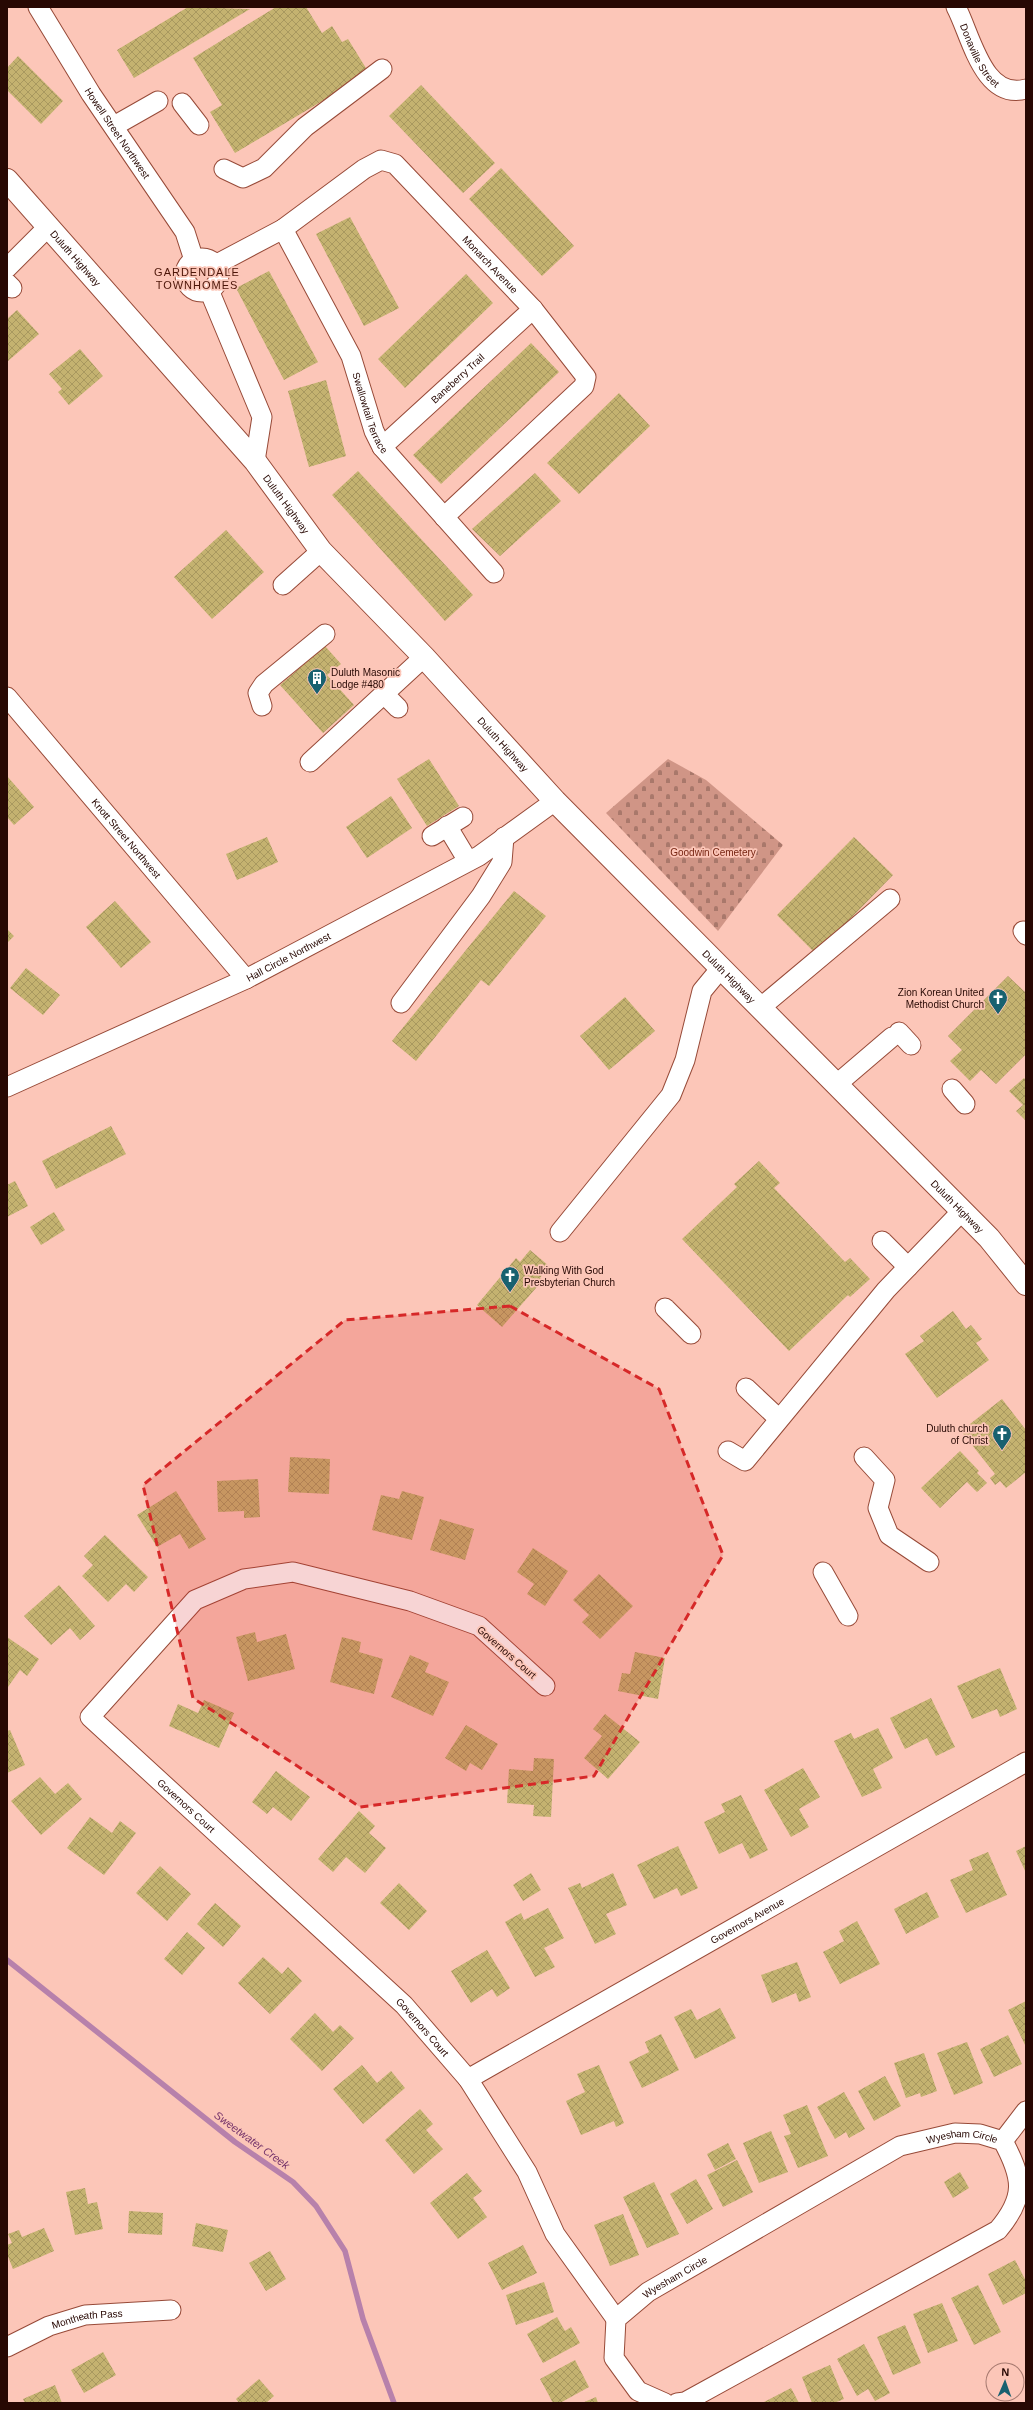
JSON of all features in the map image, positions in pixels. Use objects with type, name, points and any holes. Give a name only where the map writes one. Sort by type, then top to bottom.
[{"type":"main road","name":"Duluth Highway","points":[[7,180],[50,226],[255,461],[321,551],[424,657],[555,800],[989,1238],[1026,1284]]},
{"type":"street","name":"Howell Street Northwest","points":[[38,7],[91,94],[185,232],[194,260]]},
{"type":"street","name":"Donaville Street","points":[[956,7],[984,72],[999,86],[1021,91]]},
{"type":"street","points":[[224,169],[243,178],[264,168],[305,127],[382,69]]},
{"type":"street","points":[[114,126],[158,101]]},
{"type":"street","points":[[182,104],[199,125]]},
{"type":"street","name":"Monarch Avenue","points":[[215,265],[283,229],[364,169],[381,160],[395,164],[533,309],[586,376],[584,386],[444,517]]},
{"type":"street","points":[[7,268],[50,226]]},
{"type":"street","name":"Swallowtail Terrace","points":[[283,229],[351,356],[374,431],[382,447],[494,573]]},
{"type":"street","points":[[208,259],[215,265],[218,279],[209,290],[195,290],[185,280],[187,266],[194,260],[208,259]]},
{"type":"street","points":[[209,290],[262,417],[255,461]]},
{"type":"street","name":"Baneberry Trail","points":[[382,447],[533,309]]},
{"type":"street","points":[[283,585],[321,551]]},
{"type":"street","points":[[262,706],[258,693],[264,684],[325,634]]},
{"type":"street","points":[[310,762],[377,692],[424,657]]},
{"type":"street","points":[[377,692],[398,708]]},
{"type":"street","name":"Knott Street Northwest","points":[[7,697],[246,978]]},
{"type":"street","name":"Hall Circle Northwest","points":[[7,1087],[246,978],[468,861],[555,800]]},
{"type":"street","points":[[447,826],[468,861]]},
{"type":"street","points":[[401,1003],[481,896],[502,862],[504,837]]},
{"type":"street","points":[[760,1008],[890,898]]},
{"type":"street","points":[[560,1232],[671,1095],[685,1060],[702,991],[721,968]]},
{"type":"street","points":[[837,1084],[901,1038]]},
{"type":"street","points":[[952,1089],[965,1104]]},
{"type":"street","points":[[728,1450],[745,1461],[886,1290],[962,1211]]},
{"type":"street","points":[[882,1241],[908,1267]]},
{"type":"street","points":[[666,1308],[691,1334]]},
{"type":"street","points":[[746,1388],[779,1419]]},
{"type":"street","points":[[864,1457],[885,1480],[878,1508],[889,1535],[929,1562]]},
{"type":"street","name":"Governors Court","points":[[545,1686],[479,1626],[410,1601],[293,1572],[244,1579],[195,1600],[90,1717],[404,2005],[468,2079],[527,2172],[555,2234],[616,2318]]},
{"type":"street","points":[[823,1572],[848,1616]]},
{"type":"street","name":"Governors Avenue","points":[[468,2079],[1026,1762]]},
{"type":"street","points":[[1003,2141],[1026,2111]]},
{"type":"street","name":"Wyesham Circle","points":[[616,2318],[648,2292],[900,2146],[955,2133],[980,2134],[1003,2141],[1015,2164],[1019,2193],[1013,2212],[998,2230],[685,2402],[677,2403]]},
{"type":"street","name":"Montheath Pass","points":[[7,2347],[49,2326],[85,2315],[171,2310]]},
{"type":"street","points":[[616,2318],[614,2358],[638,2391],[665,2403]]},
{"type":"highlighted area","points":[[510,1306],[659,1389],[723,1555],[594,1776],[360,1807],[193,1698],[143,1485],[345,1320]]},
{"type":"green space","name":"Goodwin Cemetery","points":[[668,759],[706,780],[783,845],[718,931],[606,813]]},
{"type":"building","points":[[188,7],[250,9],[134,78],[117,50]]},
{"type":"building","points":[[276,7],[306,7],[322,33],[332,26],[342,42],[348,39],[369,73],[235,153],[210,112],[222,105],[193,58]]},
{"type":"building","points":[[18,56],[63,101],[41,124],[7,90],[7,68]]},
{"type":"building","points":[[421,85],[495,163],[463,193],[389,116]]},
{"type":"building","points":[[501,168],[574,246],[542,276],[469,199]]},
{"type":"building","points":[[350,217],[399,308],[364,326],[316,234]]},
{"type":"building","points":[[269,271],[318,362],[284,380],[236,288]]},
{"type":"building","points":[[466,274],[493,303],[405,388],[378,359]]},
{"type":"building","points":[[17,310],[39,334],[7,362],[7,319]]},
{"type":"building","points":[[531,343],[559,372],[441,484],[413,455]]},
{"type":"building","points":[[80,349],[103,376],[69,405],[58,392],[62,389],[49,374]]},
{"type":"building","points":[[326,380],[346,456],[309,467],[288,391]]},
{"type":"building","points":[[619,393],[650,426],[579,494],[547,463]]},
{"type":"building","points":[[358,471],[473,595],[445,621],[332,495]]},
{"type":"building","points":[[535,473],[561,501],[500,556],[472,529]]},
{"type":"building","points":[[226,530],[264,572],[212,619],[174,577]]},
{"type":"building","name":"Duluth Masonic Lodge #480","points":[[325,646],[341,664],[327,675],[354,705],[323,733],[280,685]]},
{"type":"building","points":[[429,759],[459,806],[427,826],[397,779]]},
{"type":"building","points":[[7,776],[34,807],[14,825],[7,817]]},
{"type":"building","points":[[391,796],[412,828],[367,858],[346,827]]},
{"type":"building","points":[[267,837],[278,862],[237,880],[226,854]]},
{"type":"building","points":[[854,837],[893,875],[816,954],[777,915]]},
{"type":"building","points":[[514,891],[546,916],[489,986],[481,980],[416,1061],[392,1041]]},
{"type":"building","points":[[115,901],[151,942],[121,968],[86,927]]},
{"type":"building","points":[[7,929],[14,936],[7,943]]},
{"type":"building","points":[[26,968],[60,995],[43,1015],[10,988]]},
{"type":"building","name":"Zion Korean United Methodist Church","points":[[1008,976],[1026,993],[1026,1054],[996,1084],[981,1070],[970,1081],[950,1061],[962,1050],[948,1036]]},
{"type":"building","points":[[625,997],[655,1031],[609,1070],[580,1036]]},
{"type":"building","points":[[1024,1078],[1026,1080],[1026,1121],[1016,1111],[1023,1105],[1009,1091]]},
{"type":"building","points":[[111,1126],[126,1154],[56,1189],[42,1161]]},
{"type":"building","points":[[759,1161],[780,1183],[774,1188],[845,1262],[850,1258],[870,1279],[850,1297],[848,1295],[789,1351],[682,1239],[737,1187],[734,1184]]},
{"type":"building","points":[[15,1181],[28,1206],[7,1217],[7,1185]]},
{"type":"building","points":[[54,1212],[65,1230],[41,1245],[30,1227]]},
{"type":"building","name":"Walking With God Presbyterian Church","points":[[530,1250],[549,1266],[540,1278],[543,1280],[502,1327],[477,1305],[516,1258],[520,1262]]},
{"type":"building","points":[[953,1311],[966,1329],[971,1325],[982,1339],[976,1343],[989,1360],[937,1398],[905,1354],[924,1341],[920,1336]]},
{"type":"building","name":"Duluth church of Christ","points":[[1002,1399],[1026,1430],[1026,1472],[1006,1488],[1000,1481],[995,1485],[990,1478],[995,1474],[961,1431]]},
{"type":"building","points":[[960,1451],[979,1471],[977,1473],[987,1483],[977,1492],[967,1482],[940,1508],[921,1488]]},
{"type":"building","points":[[290,1457],[330,1459],[329,1494],[288,1492]]},
{"type":"building","points":[[258,1479],[260,1517],[244,1518],[244,1511],[218,1512],[217,1481]]},
{"type":"building","points":[[176,1491],[206,1539],[189,1549],[180,1534],[157,1547],[137,1515]]},
{"type":"building","points":[[402,1491],[424,1497],[412,1540],[372,1530],[381,1495],[399,1499]]},
{"type":"building","points":[[440,1519],[474,1529],[465,1560],[430,1550]]},
{"type":"building","points":[[105,1535],[148,1577],[134,1592],[126,1584],[108,1602],[82,1576],[93,1565],[84,1556]]},
{"type":"building","points":[[533,1548],[568,1571],[545,1606],[527,1594],[534,1584],[517,1572]]},
{"type":"building","points":[[599,1574],[633,1606],[600,1639],[582,1622],[589,1615],[573,1600]]},
{"type":"building","points":[[59,1585],[95,1626],[80,1640],[70,1628],[51,1645],[24,1616]]},
{"type":"building","points":[[255,1632],[257,1642],[286,1634],[295,1669],[248,1681],[236,1637]]},
{"type":"building","points":[[7,1637],[39,1659],[27,1676],[20,1670],[8,1687]]},
{"type":"building","points":[[342,1637],[361,1642],[359,1652],[383,1659],[374,1694],[330,1682]]},
{"type":"building","points":[[635,1652],[665,1658],[658,1699],[618,1691],[622,1673],[630,1674]]},
{"type":"building","points":[[410,1655],[429,1663],[425,1672],[449,1682],[433,1716],[391,1697]]},
{"type":"building","points":[[1000,1668],[1017,1709],[1000,1717],[997,1709],[972,1719],[957,1686]]},
{"type":"building","points":[[931,1698],[955,1747],[936,1756],[927,1738],[905,1749],[890,1718]]},
{"type":"building","points":[[204,1700],[234,1713],[219,1748],[169,1726],[178,1704],[198,1713]]},
{"type":"building","points":[[605,1714],[640,1742],[608,1779],[584,1758],[602,1736],[593,1729]]},
{"type":"building","points":[[466,1725],[498,1744],[482,1770],[470,1763],[466,1771],[445,1758]]},
{"type":"building","points":[[878,1728],[893,1758],[873,1769],[882,1788],[862,1797],[834,1741],[851,1733],[854,1739]]},
{"type":"building","points":[[10,1730],[25,1765],[7,1773],[7,1731]]},
{"type":"building","points":[[534,1758],[554,1759],[551,1817],[533,1816],[534,1805],[507,1803],[509,1769],[533,1771]]},
{"type":"building","points":[[803,1768],[820,1797],[799,1809],[809,1827],[791,1837],[764,1790]]},
{"type":"building","points":[[276,1771],[310,1797],[291,1821],[273,1807],[267,1814],[252,1802]]},
{"type":"building","points":[[40,1777],[55,1794],[68,1783],[82,1799],[41,1835],[11,1801]]},
{"type":"building","points":[[741,1795],[768,1850],[750,1859],[742,1843],[719,1854],[704,1822],[725,1812],[721,1804]]},
{"type":"building","points":[[359,1811],[375,1826],[369,1833],[386,1848],[365,1873],[346,1857],[333,1872],[318,1859]]},
{"type":"building","points":[[90,1817],[112,1833],[120,1821],[136,1833],[104,1875],[67,1848]]},
{"type":"building","points":[[678,1846],[698,1888],[681,1896],[677,1888],[654,1899],[637,1865]]},
{"type":"building","points":[[1026,1846],[1026,1873],[1016,1851]]},
{"type":"building","points":[[988,1852],[1007,1895],[966,1913],[950,1880],[973,1870],[969,1860]]},
{"type":"building","points":[[160,1866],[191,1894],[167,1921],[136,1893]]},
{"type":"building","points":[[531,1873],[541,1890],[523,1901],[513,1885]]},
{"type":"building","points":[[613,1873],[627,1905],[606,1914],[616,1934],[595,1944],[568,1888],[580,1883],[582,1888]]},
{"type":"building","points":[[399,1883],[427,1911],[409,1930],[380,1903]]},
{"type":"building","points":[[927,1892],[939,1917],[906,1934],[894,1909]]},
{"type":"building","points":[[215,1903],[241,1926],[223,1947],[197,1924]]},
{"type":"building","points":[[548,1908],[564,1938],[544,1948],[555,1967],[535,1977],[505,1922],[521,1913],[524,1920]]},
{"type":"building","points":[[857,1921],[880,1964],[840,1984],[823,1952],[844,1941],[839,1931]]},
{"type":"building","points":[[187,1932],[205,1948],[182,1975],[164,1959]]},
{"type":"building","points":[[487,1950],[510,1988],[497,1997],[492,1989],[471,2003],[451,1971]]},
{"type":"building","points":[[263,1957],[282,1974],[288,1967],[302,1981],[270,2014],[238,1983]]},
{"type":"building","points":[[797,1962],[811,1997],[799,2002],[796,1993],[772,2003],[761,1975]]},
{"type":"building","points":[[1026,2001],[1026,2047],[1008,2010]]},
{"type":"building","points":[[720,2008],[736,2038],[695,2059],[674,2017],[691,2009],[697,2020]]},
{"type":"building","points":[[315,2013],[333,2032],[340,2025],[354,2038],[322,2071],[290,2039]]},
{"type":"building","points":[[661,2034],[679,2070],[642,2088],[629,2062],[649,2052],[645,2042]]},
{"type":"building","points":[[1008,2035],[1022,2064],[994,2077],[980,2049]]},
{"type":"building","points":[[967,2042],[983,2083],[954,2095],[937,2053]]},
{"type":"building","points":[[924,2053],[937,2091],[921,2097],[920,2093],[906,2098],[894,2063]]},
{"type":"building","points":[[362,2065],[377,2083],[391,2071],[405,2088],[363,2124],[333,2089]]},
{"type":"building","points":[[599,2065],[624,2123],[616,2127],[614,2121],[581,2135],[566,2101],[585,2092],[577,2074]]},
{"type":"building","points":[[885,2076],[901,2106],[874,2121],[858,2091]]},
{"type":"building","points":[[844,2092],[865,2129],[849,2138],[846,2132],[835,2139],[817,2107]]},
{"type":"building","points":[[807,2105],[828,2156],[798,2168],[784,2136],[791,2134],[783,2115]]},
{"type":"building","points":[[420,2109],[433,2124],[426,2130],[443,2149],[414,2174],[385,2140]]},
{"type":"building","points":[[771,2131],[788,2172],[759,2183],[743,2143]]},
{"type":"building","points":[[728,2143],[736,2159],[715,2170],[707,2154]]},
{"type":"building","points":[[737,2160],[753,2192],[723,2207],[707,2175]]},
{"type":"building","points":[[960,2172],[969,2188],[953,2198],[944,2182]]},
{"type":"building","points":[[467,2173],[482,2191],[473,2198],[487,2217],[458,2239],[430,2203]]},
{"type":"building","points":[[696,2179],[713,2209],[687,2224],[670,2194]]},
{"type":"building","points":[[654,2182],[679,2234],[647,2248],[623,2197]]},
{"type":"building","points":[[85,2188],[88,2204],[97,2202],[103,2229],[75,2235],[66,2192]]},
{"type":"building","points":[[129,2211],[163,2213],[162,2235],[128,2233]]},
{"type":"building","points":[[623,2214],[639,2255],[610,2266],[594,2225]]},
{"type":"building","points":[[196,2223],[228,2230],[223,2252],[192,2246]]},
{"type":"building","points":[[44,2228],[54,2251],[13,2269],[7,2254],[7,2245],[12,2243],[8,2234],[19,2230],[22,2237]]},
{"type":"building","points":[[523,2245],[537,2273],[502,2290],[488,2263]]},
{"type":"building","points":[[270,2251],[286,2279],[266,2291],[249,2263]]},
{"type":"building","points":[[1015,2260],[1026,2281],[1026,2293],[1003,2305],[988,2274]]},
{"type":"building","points":[[544,2282],[554,2312],[516,2325],[506,2295]]},
{"type":"building","points":[[978,2285],[1001,2332],[974,2345],[951,2298]]},
{"type":"building","points":[[942,2303],[958,2341],[928,2353],[913,2314]]},
{"type":"building","points":[[557,2317],[565,2331],[571,2327],[580,2343],[543,2363],[527,2334]]},
{"type":"building","points":[[905,2325],[921,2363],[893,2375],[877,2337]]},
{"type":"building","points":[[864,2344],[890,2393],[875,2401],[868,2389],[857,2396],[837,2359]]},
{"type":"building","points":[[103,2352],[116,2375],[84,2393],[71,2370]]},
{"type":"building","points":[[575,2360],[589,2387],[560,2403],[553,2403],[540,2379]]},
{"type":"building","points":[[830,2365],[844,2399],[834,2403],[812,2403],[802,2377]]},
{"type":"building","points":[[259,2379],[274,2396],[266,2403],[239,2403],[236,2399]]},
{"type":"building","points":[[55,2385],[62,2403],[25,2403],[23,2399]]},
{"type":"building","points":[[791,2388],[799,2403],[764,2403],[764,2402]]},
{"type":"building","points":[[596,2397],[598,2403],[582,2403]]},
{"type":"waterway","name":"Sweetwater Creek","points":[[7,1960],[235,2142],[293,2182],[316,2206],[345,2251],[363,2319],[394,2403]]},
{"type":"place","name":"Duluth Masonic Lodge #480","points":[[317,695]]},
{"type":"place","name":"Zion Korean United Methodist Church","points":[[998,1015]]},
{"type":"place","name":"Walking With God Presbyterian Church","points":[[510,1293]]},
{"type":"place","name":"Duluth church of Christ","points":[[1002,1451]]},
{"type":"district","name":"GARDENDALE TOWNHOMES","points":[[197,278]]}]
